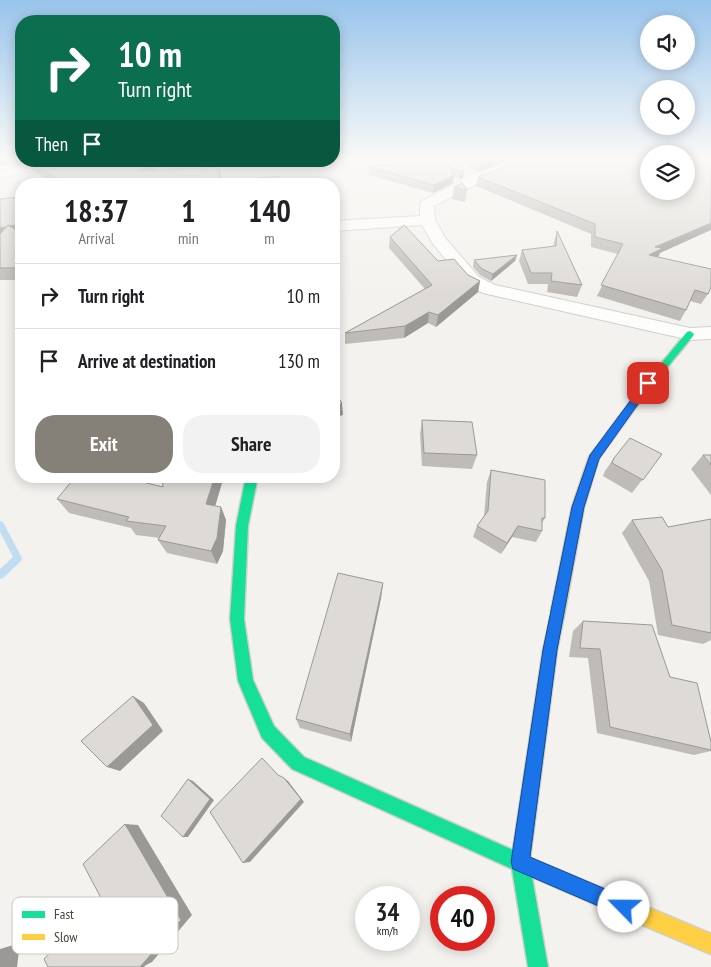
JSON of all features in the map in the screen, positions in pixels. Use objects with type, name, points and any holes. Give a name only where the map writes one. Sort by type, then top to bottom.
[{"type":"street","points":[[426,204],[427,220],[438,242],[473,281],[488,289],[690,334],[711,332]]},
{"type":"street","points":[[340,226],[427,220]]},
{"type":"street","points":[[538,967],[520,862],[550,650],[578,507],[594,458],[648,383],[690,334]]},
{"type":"street","points":[[251,483],[242,526],[237,619],[246,681],[268,732],[298,763],[520,862],[711,944]]},
{"type":"building","points":[[0,204],[15,204],[15,225],[0,228]]},
{"type":"building","points":[[546,204],[711,204],[711,223],[655,247],[663,248],[649,255],[711,269],[711,287],[708,294],[695,290],[686,310],[601,285],[623,244],[595,237],[595,224]]},
{"type":"building","points":[[8,225],[15,229],[15,268],[0,268],[0,234]]},
{"type":"building","points":[[404,225],[438,261],[454,259],[468,275],[480,281],[438,315],[429,312],[405,326],[345,333],[432,285],[390,237]]},
{"type":"building","points":[[557,231],[582,285],[551,281],[552,273],[531,273],[522,250],[556,246]]},
{"type":"building","points":[[517,255],[493,274],[482,269],[474,260]]},
{"type":"building","points":[[422,420],[472,422],[477,455],[424,453]]},
{"type":"building","points":[[630,438],[662,454],[643,480],[612,463]]},
{"type":"building","points":[[703,455],[711,455],[711,465]]},
{"type":"building","points":[[491,470],[545,480],[545,518],[542,518],[542,531],[518,526],[507,543],[477,526],[488,511]]},
{"type":"building","points":[[70,483],[147,483],[163,487],[163,483],[213,483],[206,504],[221,507],[217,538],[211,551],[158,540],[166,526],[126,521],[129,517],[57,499]]},
{"type":"building","points":[[662,517],[668,527],[711,519],[711,633],[672,625],[662,570],[632,520]]},
{"type":"building","points":[[338,573],[383,583],[350,734],[296,719]]},
{"type":"building","points":[[583,621],[652,625],[670,677],[697,683],[711,742],[711,750],[610,727],[600,649],[580,648]]},
{"type":"building","points":[[133,696],[153,725],[107,767],[81,741]]},
{"type":"building","points":[[262,758],[278,775],[284,778],[301,799],[243,863],[210,812]]},
{"type":"building","points":[[188,779],[210,799],[183,837],[161,816]]},
{"type":"building","points":[[125,824],[168,897],[100,897],[83,864]]},
{"type":"building","points":[[49,954],[151,954],[140,967],[48,967],[44,959]]},
{"type":"waterway","points":[[0,524],[18,558],[0,575]]},
{"type":"traffic: fast","points":[[639,396],[690,334]]},
{"type":"traffic: fast","points":[[251,483],[242,526],[237,619],[246,681],[268,732],[298,763],[520,863],[619,905]]},
{"type":"traffic: fast","points":[[538,967],[520,863],[550,650],[558,611]]},
{"type":"traffic: slow","points":[[558,611],[578,507],[594,457],[639,396]]},
{"type":"traffic: slow","points":[[619,905],[711,944]]},
{"type":"route","points":[[624,907],[520,862],[550,650],[578,507],[594,458],[648,383]]}]
